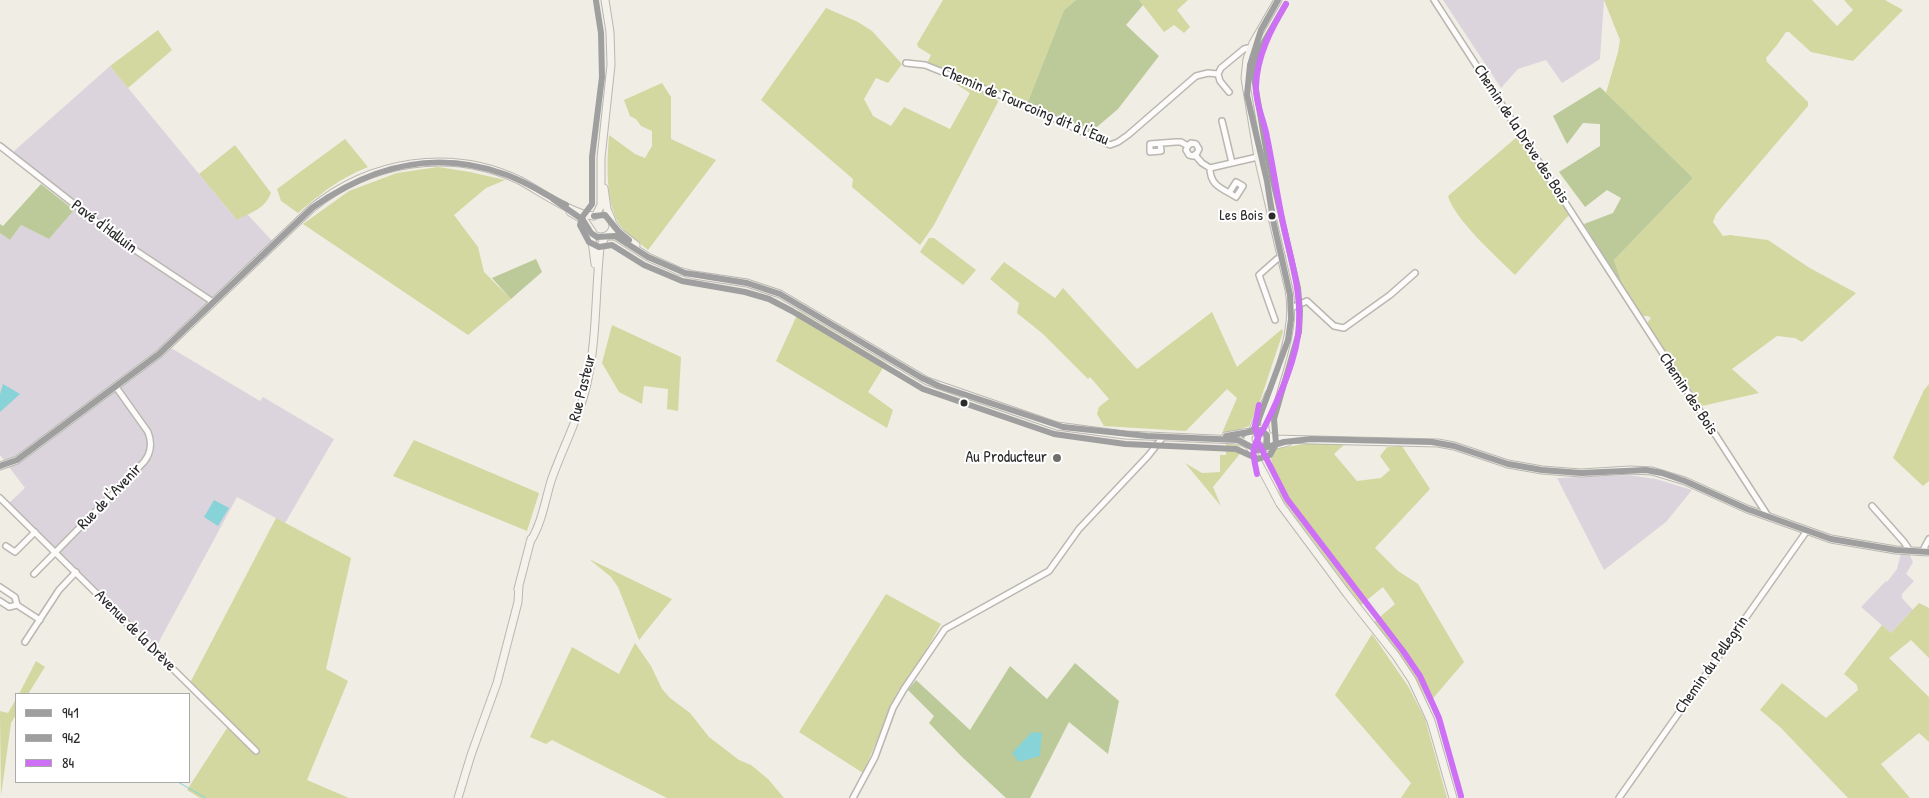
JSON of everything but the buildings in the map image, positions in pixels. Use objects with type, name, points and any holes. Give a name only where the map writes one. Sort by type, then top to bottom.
[{"type":"street","points":[[590,230],[591,220],[601,205],[600,168],[611,65],[610,32],[605,0]]},
{"type":"street","points":[[1272,490],[1262,458],[1263,448],[1267,443],[1265,418],[1290,332],[1291,308],[1282,257],[1249,106],[1245,72],[1261,30],[1278,0]]},
{"type":"street","name":"Chemin de la Drève des Bois","points":[[1434,0],[1608,269]]},
{"type":"street","points":[[1229,92],[1220,81],[1218,74],[1221,68],[1242,51],[1253,49]]},
{"type":"street","name":"Chemin de Tourcoing dit à l'Eau","points":[[906,63],[925,65],[1030,107],[1110,145],[1128,135],[1196,76],[1208,73],[1218,74]]},
{"type":"street","points":[[1222,121],[1232,163]]},
{"type":"street","points":[[1160,143],[1178,141],[1188,146]]},
{"type":"street","points":[[1195,155],[1199,151],[1198,146],[1193,143],[1186,149],[1188,154],[1195,155],[1210,168],[1260,157]]},
{"type":"street","name":"Pavé d'Halluin","points":[[0,146],[120,240],[213,302]]},
{"type":"street","points":[[0,466],[8,465],[16,460],[166,347],[318,203],[347,184],[376,171],[400,165],[425,162],[471,165],[513,178],[553,200],[583,220],[598,237],[615,236],[640,253],[663,264],[694,275],[748,283],[780,294],[922,378],[944,388],[1064,427],[1126,435],[1238,440],[1256,450],[1284,442],[1311,439]]},
{"type":"street","points":[[600,168],[612,222],[612,230],[606,236]]},
{"type":"street","points":[[1210,168],[1212,181],[1229,193]]},
{"type":"street","points":[[553,200],[586,214],[604,215],[618,231],[663,264]]},
{"type":"street","name":"Rue Pasteur","points":[[590,230],[594,244],[596,291]]},
{"type":"street","name":"Rue Pasteur","points":[[458,798],[471,755],[498,683],[510,633],[514,599],[534,521],[577,417],[587,387],[593,345],[600,246],[606,236]]},
{"type":"street","points":[[1275,320],[1258,275],[1274,261],[1282,257]]},
{"type":"street","name":"Chemin des Bois","points":[[1608,269],[1769,518]]},
{"type":"street","points":[[1291,308],[1307,300],[1334,326],[1344,328],[1390,296],[1415,273]]},
{"type":"street","points":[[1277,373],[1247,437],[1249,446],[1288,516],[1346,594],[1396,656],[1412,680],[1429,716],[1453,798]]},
{"type":"street","name":"Rue de l'Avenir","points":[[56,552],[140,466],[149,454],[151,441],[148,432],[116,386]]},
{"type":"street","points":[[1205,438],[1260,429],[1273,438],[1438,443],[1508,464],[1548,471],[1586,473],[1630,470],[1662,473],[1806,532],[1845,542],[1926,552],[1929,539]]},
{"type":"street","points":[[853,798],[875,757],[893,708],[945,629],[1049,571],[1080,529],[1148,456],[1163,437]]},
{"type":"street","name":"Avenue de la Drève","points":[[0,498],[256,751]]},
{"type":"street","points":[[1872,506],[1910,551]]},
{"type":"street","points":[[6,546],[15,552],[35,532]]},
{"type":"street","name":"Chemin du Pellegrin","points":[[1619,798],[1806,532]]},
{"type":"street","points":[[34,574],[56,552]]},
{"type":"street","points":[[25,642],[59,590],[76,572]]},
{"type":"street","points":[[0,587],[15,597],[17,605],[40,620]]},
{"type":"street","points":[[0,601],[9,607],[17,605]]},
{"type":"shaded area","points":[[1443,0],[1604,0],[1600,59],[1562,83],[1546,60],[1518,69],[1501,88]]},
{"type":"shaded area","points":[[110,66],[237,220],[247,214],[277,246],[171,348],[260,401],[263,397],[334,439],[285,523],[237,497],[155,649],[8,504],[25,488],[0,455],[0,233],[10,240],[21,225],[49,239],[79,204],[13,152]]},
{"type":"shaded area","points":[[1628,475],[1656,479],[1692,490],[1666,522],[1604,570],[1557,478]]},
{"type":"shaded area","points":[[1901,553],[1909,554],[1913,562],[1906,574],[1914,581],[1902,594],[1902,598],[1913,610],[1891,633],[1861,607],[1887,582],[1897,569]]},
{"type":"green space","points":[[943,0],[1076,0],[1064,10],[1027,104],[927,63],[931,55],[918,47],[917,44]]},
{"type":"green space","points":[[1076,0],[1139,0],[1143,5],[1126,25],[1159,56],[1118,109],[1091,132],[1070,121],[1027,104],[1064,10]]},
{"type":"green space","points":[[1139,0],[1188,0],[1177,10],[1190,27],[1184,33],[1174,25],[1164,32]]},
{"type":"green space","points":[[1604,0],[1812,0],[1837,26],[1853,10],[1844,0],[1885,0],[1903,10],[1853,61],[1811,52],[1789,32],[1786,32],[1766,58],[1767,62],[1808,102],[1808,106],[1716,214],[1713,222],[1723,236],[1730,235],[1768,240],[1808,267],[1856,293],[1802,342],[1795,338],[1777,336],[1732,369],[1759,393],[1702,406],[1647,323],[1651,318],[1643,316],[1624,289],[1614,260],[1693,178],[1606,93],[1620,40]]},
{"type":"green space","points":[[826,8],[858,22],[872,31],[902,64],[888,83],[876,78],[864,99],[873,116],[891,126],[904,107],[950,129],[970,93],[956,84],[958,81],[994,95],[998,102],[934,225],[920,245],[852,187],[853,179],[761,100]]},
{"type":"green space","points":[[158,30],[172,50],[128,88],[110,66]]},
{"type":"green space","points":[[662,83],[671,97],[671,139],[716,160],[648,250],[628,234],[619,224],[614,214],[608,180],[609,135],[635,154],[645,158],[652,146],[652,131],[641,126],[636,119],[630,116],[624,100]]},
{"type":"green space","points":[[1600,87],[1693,178],[1614,260],[1624,289],[1584,224],[1613,213],[1621,198],[1607,190],[1585,207],[1559,172],[1600,146],[1600,124],[1583,123],[1567,144],[1553,116]]},
{"type":"green space","points":[[1518,136],[1569,215],[1515,275],[1467,227],[1452,206],[1448,196]]},
{"type":"green space","points":[[345,139],[368,167],[339,182],[298,213],[281,201],[277,189]]},
{"type":"green space","points":[[235,145],[271,193],[261,207],[237,220],[199,174]]},
{"type":"green space","points":[[438,167],[505,180],[486,188],[454,215],[478,247],[484,272],[511,299],[468,335],[303,224],[349,191],[397,173]]},
{"type":"green space","points":[[41,184],[74,210],[49,239],[21,225],[10,240],[0,233],[0,224],[3,226]]},
{"type":"green space","points":[[929,238],[934,238],[976,270],[963,285],[920,252]]},
{"type":"green space","points":[[536,259],[542,272],[511,299],[492,278]]},
{"type":"green space","points":[[1004,262],[1055,298],[1063,288],[1137,369],[1212,312],[1237,367],[1282,329],[1283,332],[1258,407],[1249,426],[1222,433],[1237,398],[1227,389],[1186,431],[1104,426],[1097,414],[1099,407],[1109,399],[1090,377],[1088,379],[1043,334],[1017,313],[1019,303],[990,279]]},
{"type":"green space","points":[[799,311],[886,363],[868,392],[893,410],[887,428],[776,361]]},
{"type":"green space","points":[[612,325],[681,357],[678,411],[667,409],[668,389],[644,386],[642,404],[619,392],[602,363]]},
{"type":"green space","points":[[1929,384],[1929,481],[1923,486],[1893,458],[1924,390]]},
{"type":"green space","points":[[414,440],[539,493],[527,531],[393,476]]},
{"type":"green space","points":[[1226,444],[1238,445],[1243,450],[1213,487],[1221,506],[1185,463],[1202,473],[1220,472],[1220,455],[1226,455]]},
{"type":"green space","points":[[1304,444],[1345,444],[1334,454],[1357,481],[1381,478],[1390,470],[1380,456],[1387,447],[1402,446],[1430,489],[1375,548],[1398,571],[1418,584],[1464,662],[1429,703],[1413,674],[1374,622],[1395,604],[1383,587],[1361,605],[1280,496],[1269,450]]},
{"type":"green space","points":[[276,518],[351,558],[326,669],[348,681],[307,780],[349,798],[200,798],[187,790],[231,722],[190,683]]},
{"type":"green space","points":[[589,559],[672,599],[639,640],[618,587],[611,577]]},
{"type":"green space","points":[[886,594],[941,624],[916,668],[898,691],[863,773],[799,732]]},
{"type":"green space","points":[[1919,603],[1929,608],[1929,658],[1911,640],[1889,658],[1929,697],[1929,742],[1919,733],[1881,764],[1910,798],[1848,798],[1781,728],[1760,710],[1782,683],[1826,718],[1858,690],[1857,685],[1844,674],[1882,625],[1891,633]]},
{"type":"green space","points":[[1372,634],[1408,686],[1425,719],[1447,798],[1401,798],[1411,783],[1335,695]]},
{"type":"green space","points":[[635,643],[651,666],[662,689],[670,698],[690,713],[709,737],[739,760],[751,765],[768,779],[784,798],[667,798],[552,740],[546,744],[530,737],[572,647],[619,674]]},
{"type":"green space","points":[[36,661],[45,667],[29,693],[20,693]]},
{"type":"green space","points":[[1075,663],[1119,701],[1108,754],[1069,722],[1030,798],[1006,798],[929,723],[934,716],[908,690],[916,680],[970,730],[1010,666],[1047,699]]},
{"type":"green space","points":[[15,701],[15,717],[11,723],[1,796],[0,711],[8,713]]},
{"type":"water","points":[[3,384],[20,394],[0,412],[0,394]]},
{"type":"water","points":[[214,500],[229,508],[218,526],[204,517]]},
{"type":"water","points":[[1032,732],[1042,733],[1040,756],[1019,762],[1012,753]]},
{"type":"waterway","points":[[180,783],[206,798]]},
{"type":"transit line","name":"941","points":[[1243,434],[1253,430],[1257,424],[1288,340],[1291,319],[1290,295],[1247,95],[1250,65],[1261,30],[1278,0]]},
{"type":"transit line","name":"942","points":[[596,1],[601,33],[602,77],[592,157],[592,204],[583,216],[580,225],[589,242],[599,247],[612,245],[644,265],[682,281],[745,292],[769,299],[923,389],[1054,434],[1125,444],[1236,449],[1258,459],[1270,455],[1276,444],[1274,419],[1299,332],[1298,288],[1267,155],[1254,78],[1256,61],[1261,47],[1286,4]]},
{"type":"transit line","name":"84","points":[[1286,4],[1270,33],[1262,53],[1257,75],[1256,93],[1266,130],[1294,273],[1298,298],[1299,324],[1298,337],[1287,377],[1257,440],[1287,499],[1420,676],[1439,718],[1461,796]]},
{"type":"transit line","name":"941","points":[[0,466],[17,460],[159,354],[312,208],[334,193],[357,181],[380,172],[404,166],[428,163],[453,163],[504,174],[528,184],[566,205]]},
{"type":"transit line","name":"941","points":[[553,199],[583,220],[591,233],[597,237],[615,236],[648,257],[685,273],[747,283],[780,294],[922,378],[939,386],[1063,427],[1147,436],[1238,440],[1257,450],[1284,442],[1311,439],[1432,442],[1454,446],[1508,464],[1542,470],[1581,473],[1646,470],[1685,481],[1747,509],[1831,539],[1896,550],[1929,552]]},
{"type":"transit line","name":"941","points":[[594,216],[605,215],[618,231],[629,240]]},
{"type":"transit line","name":"84","points":[[1257,474],[1254,461],[1254,447],[1258,439],[1255,426],[1259,405]]},
{"type":"transit line","name":"941","points":[[1226,436],[1261,430],[1267,435],[1267,443],[1262,449],[1255,449]]},
{"type":"place","name":"Les Bois","points":[[1272,216]]},
{"type":"place","name":"Au Producteur","points":[[1057,458]]}]
